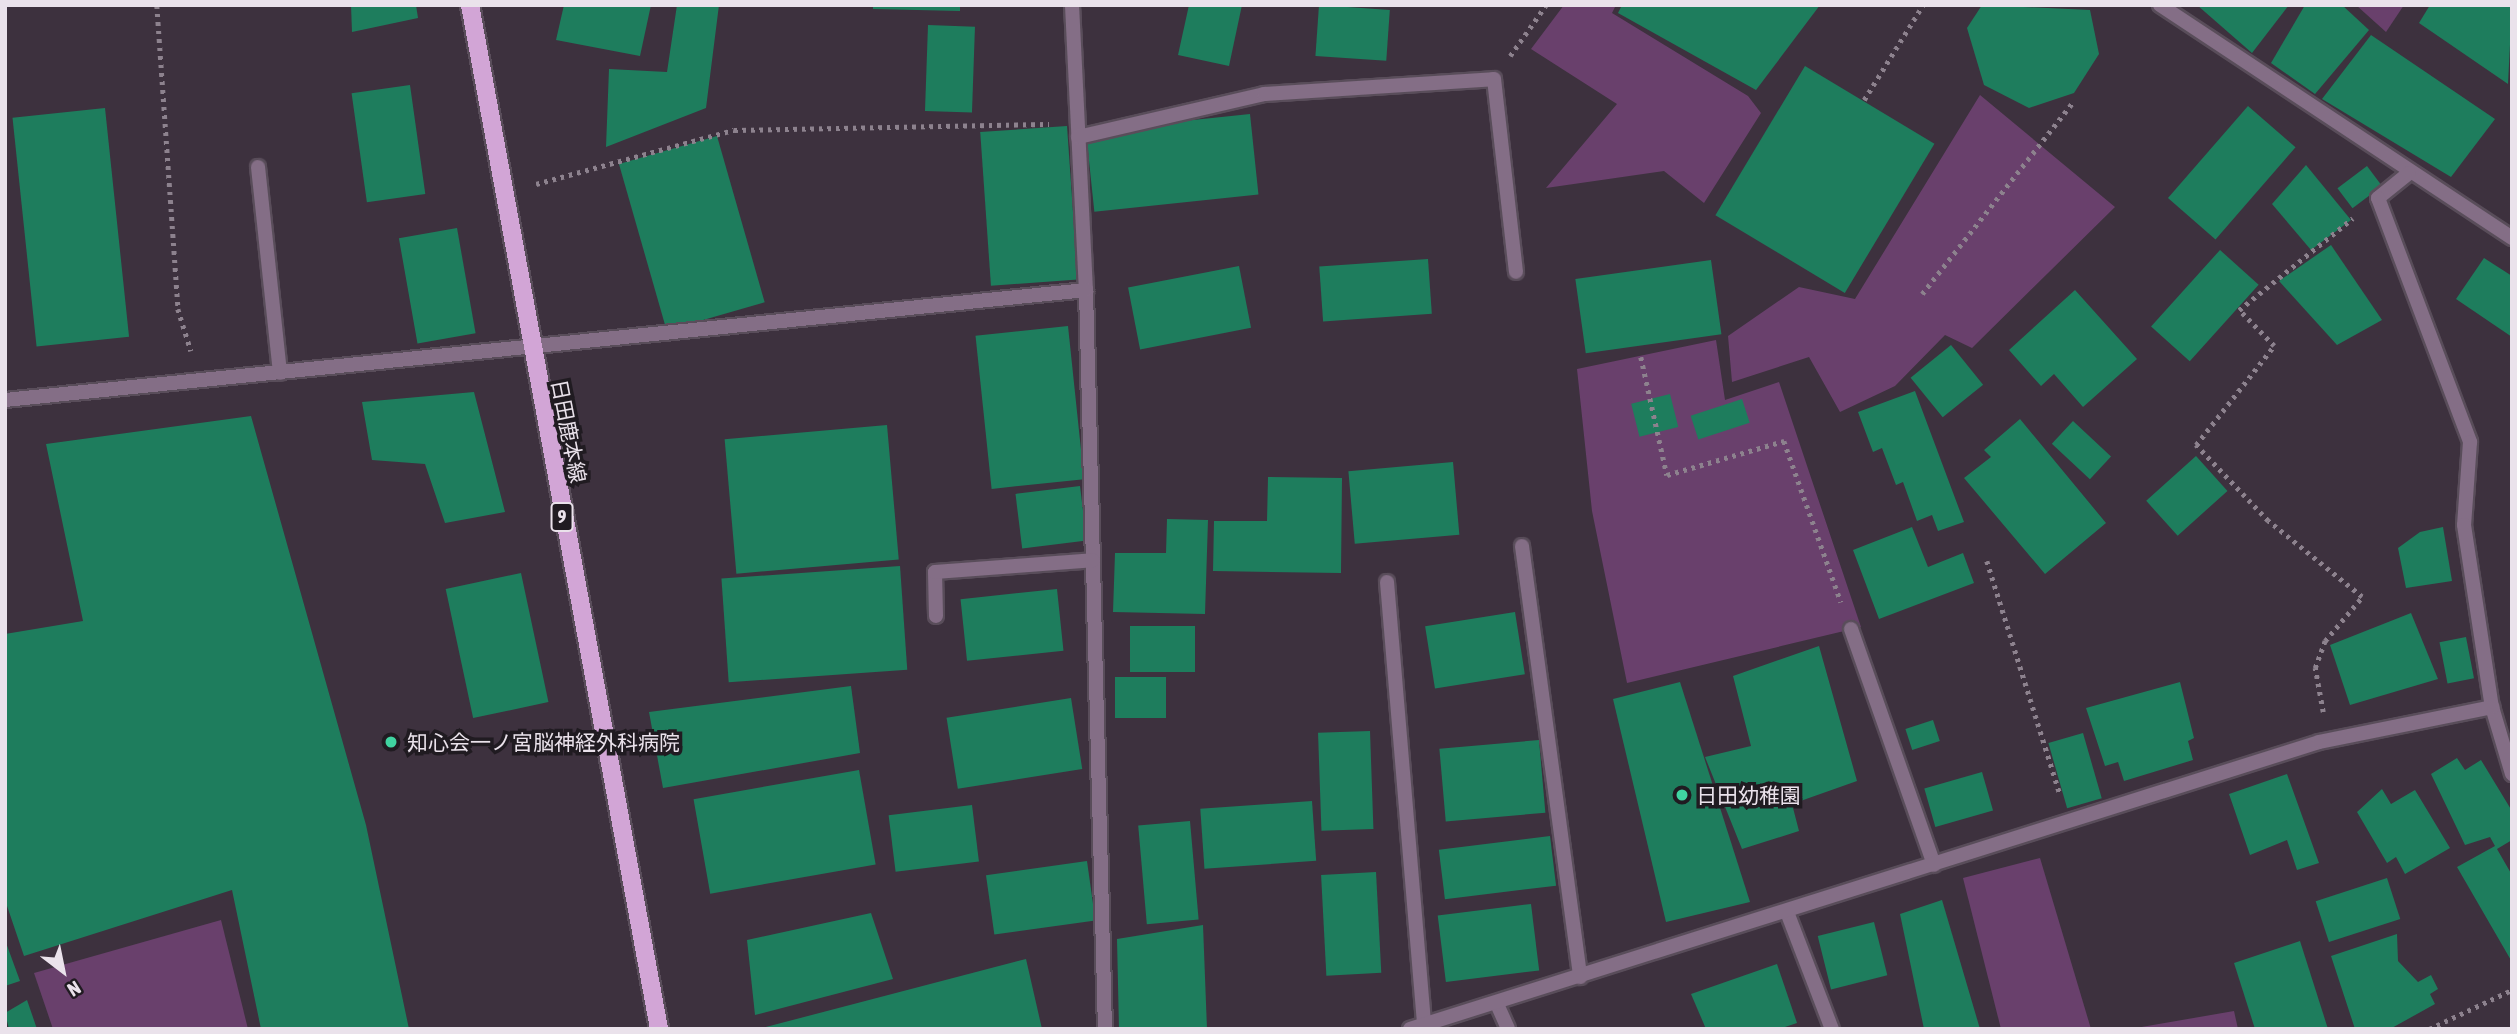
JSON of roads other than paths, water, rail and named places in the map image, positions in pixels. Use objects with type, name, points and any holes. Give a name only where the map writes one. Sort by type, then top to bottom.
[{"type":"main road","name":"日田鹿本線","points":[[470,5],[530,348],[659,1029]]},
{"type":"street","points":[[1072,5],[1086,290],[1105,1029]]},
{"type":"street","points":[[2160,5],[2409,173],[2512,238]]},
{"type":"street","points":[[1078,130],[1264,94],[1494,79],[1516,272]]},
{"type":"street","points":[[258,167],[280,373]]},
{"type":"street","points":[[2409,173],[2378,198],[2470,442],[2464,525],[2492,707],[2512,774]]},
{"type":"street","points":[[5,400],[1086,290]]},
{"type":"street","points":[[1522,546],[1580,977]]},
{"type":"street","points":[[936,616],[935,572],[1093,560]]},
{"type":"street","points":[[1387,582],[1417,1026],[1497,1004],[2335,738],[2492,707]]},
{"type":"street","points":[[1851,629],[1934,865]]},
{"type":"street","points":[[1787,912],[1832,1029]]},
{"type":"street","points":[[1497,1004],[1508,1029]]},
{"type":"place","name":"知心会一ノ宮脳神経外科病院","points":[[391,742]]},
{"type":"place","name":"日田幼稚園","points":[[1682,795]]}]
